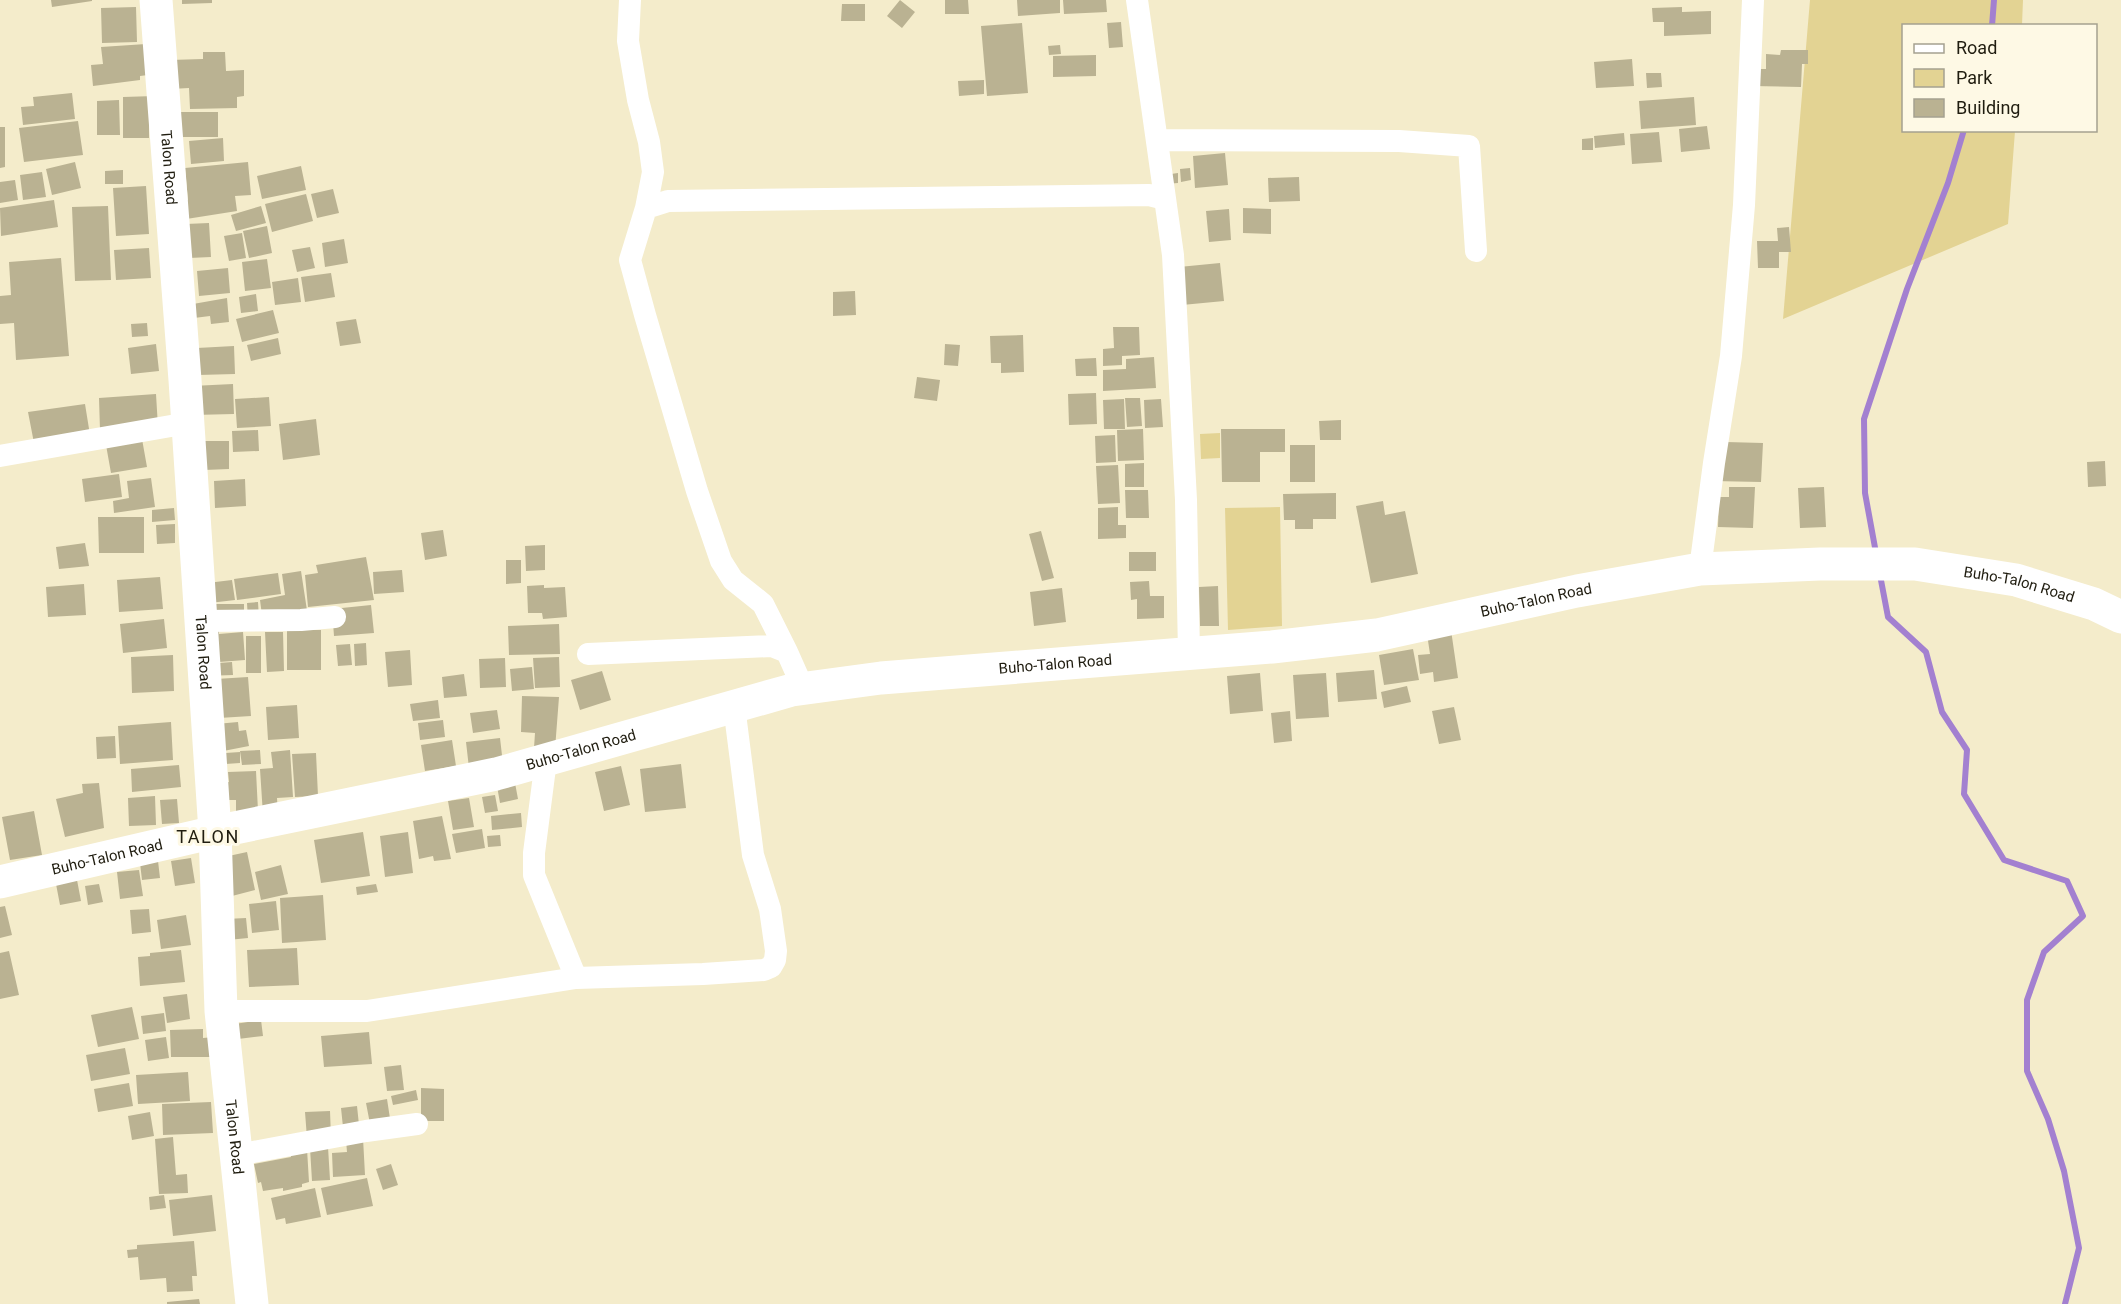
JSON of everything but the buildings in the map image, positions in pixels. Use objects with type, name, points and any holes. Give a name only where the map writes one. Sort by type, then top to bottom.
[{"type":"street","name":"Talon Road","points":[[156,0],[188,423],[215,832],[221,1011],[252,1304]]},
{"type":"street","points":[[630,0],[628,41],[653,172],[630,260],[697,491],[721,561],[733,580],[764,604],[802,688]]},
{"type":"street","points":[[1137,0],[1174,266],[1186,500],[1189,653]]},
{"type":"street","points":[[1700,569],[1713,463],[1731,356],[1744,205],[1753,0]]},
{"type":"street","points":[[1157,140],[1399,141],[1469,146],[1476,251]]},
{"type":"street","points":[[645,208],[668,201],[1149,195],[1165,199]]},
{"type":"street","points":[[0,456],[188,423]]},
{"type":"street","name":"Buho-Talon Road","points":[[0,882],[215,832],[496,774],[802,688],[892,677],[1272,647],[1377,635],[1566,593],[1700,569],[1820,564],[1915,564],[2016,580],[2094,604],[2121,617]]},
{"type":"street","points":[[201,621],[301,620],[335,617]]},
{"type":"street","points":[[588,654],[772,646],[787,652]]},
{"type":"street","points":[[221,1011],[367,1011],[576,978],[703,974],[764,970],[771,967],[776,960],[770,909],[753,855],[734,706]]},
{"type":"street","points":[[546,760],[534,853],[534,875],[576,978]]},
{"type":"street","points":[[237,1155],[417,1124]]},
{"type":"green space","points":[[1810,0],[2023,0],[2022,24],[1902,24],[1902,132],[2015,132],[2008,224],[1783,319]]},
{"type":"green space","points":[[1220,433],[1220,458],[1201,459],[1200,434]]},
{"type":"green space","points":[[1280,507],[1282,626],[1228,630],[1225,508]]},
{"type":"waterway","points":[[1992,24],[1994,0]]},
{"type":"waterway","points":[[1876,553],[1865,493],[1864,419],[1907,289],[1948,183],[1963,132]]},
{"type":"waterway","points":[[1880,575],[1888,617],[1926,652],[1942,712],[1967,750],[1964,794],[2004,860],[2067,881],[2083,916],[2044,952],[2027,1000],[2027,1071],[2048,1119],[2064,1171],[2079,1248],[2065,1304]]},
{"type":"district","name":"TALON","points":[[208,836]]}]
